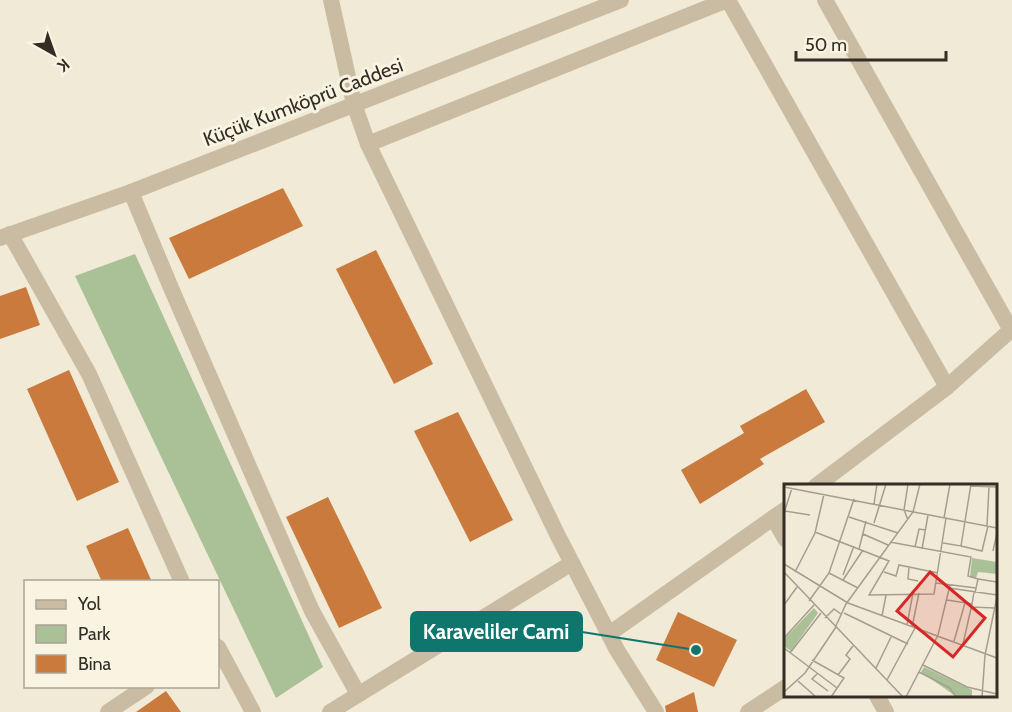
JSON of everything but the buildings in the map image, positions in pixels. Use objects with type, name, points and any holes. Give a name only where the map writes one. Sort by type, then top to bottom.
[{"type":"street","points":[[331,0],[354,104],[368,144],[572,563],[609,634],[655,712]]},
{"type":"street","name":"Küçük Kumköprü Caddesi","points":[[5,236],[131,192],[621,0]]},
{"type":"street","points":[[368,144],[728,0],[947,387]]},
{"type":"street","points":[[819,484],[947,387],[1011,329],[825,0]]},
{"type":"street","points":[[131,192],[312,611],[358,694]]},
{"type":"street","points":[[5,236],[89,374],[181,580]]},
{"type":"street","points":[[609,634],[779,513],[784,532]]},
{"type":"street","points":[[330,712],[572,563]]},
{"type":"street","points":[[219,652],[253,712]]},
{"type":"street","points":[[108,712],[145,688]]},
{"type":"street","points":[[748,712],[784,688]]},
{"type":"street","points":[[878,697],[886,712]]},
{"type":"green space","points":[[135,254],[323,667],[276,698],[75,276]]},
{"type":"place","name":"Karaveliler Cami","points":[[696,650]]}]
